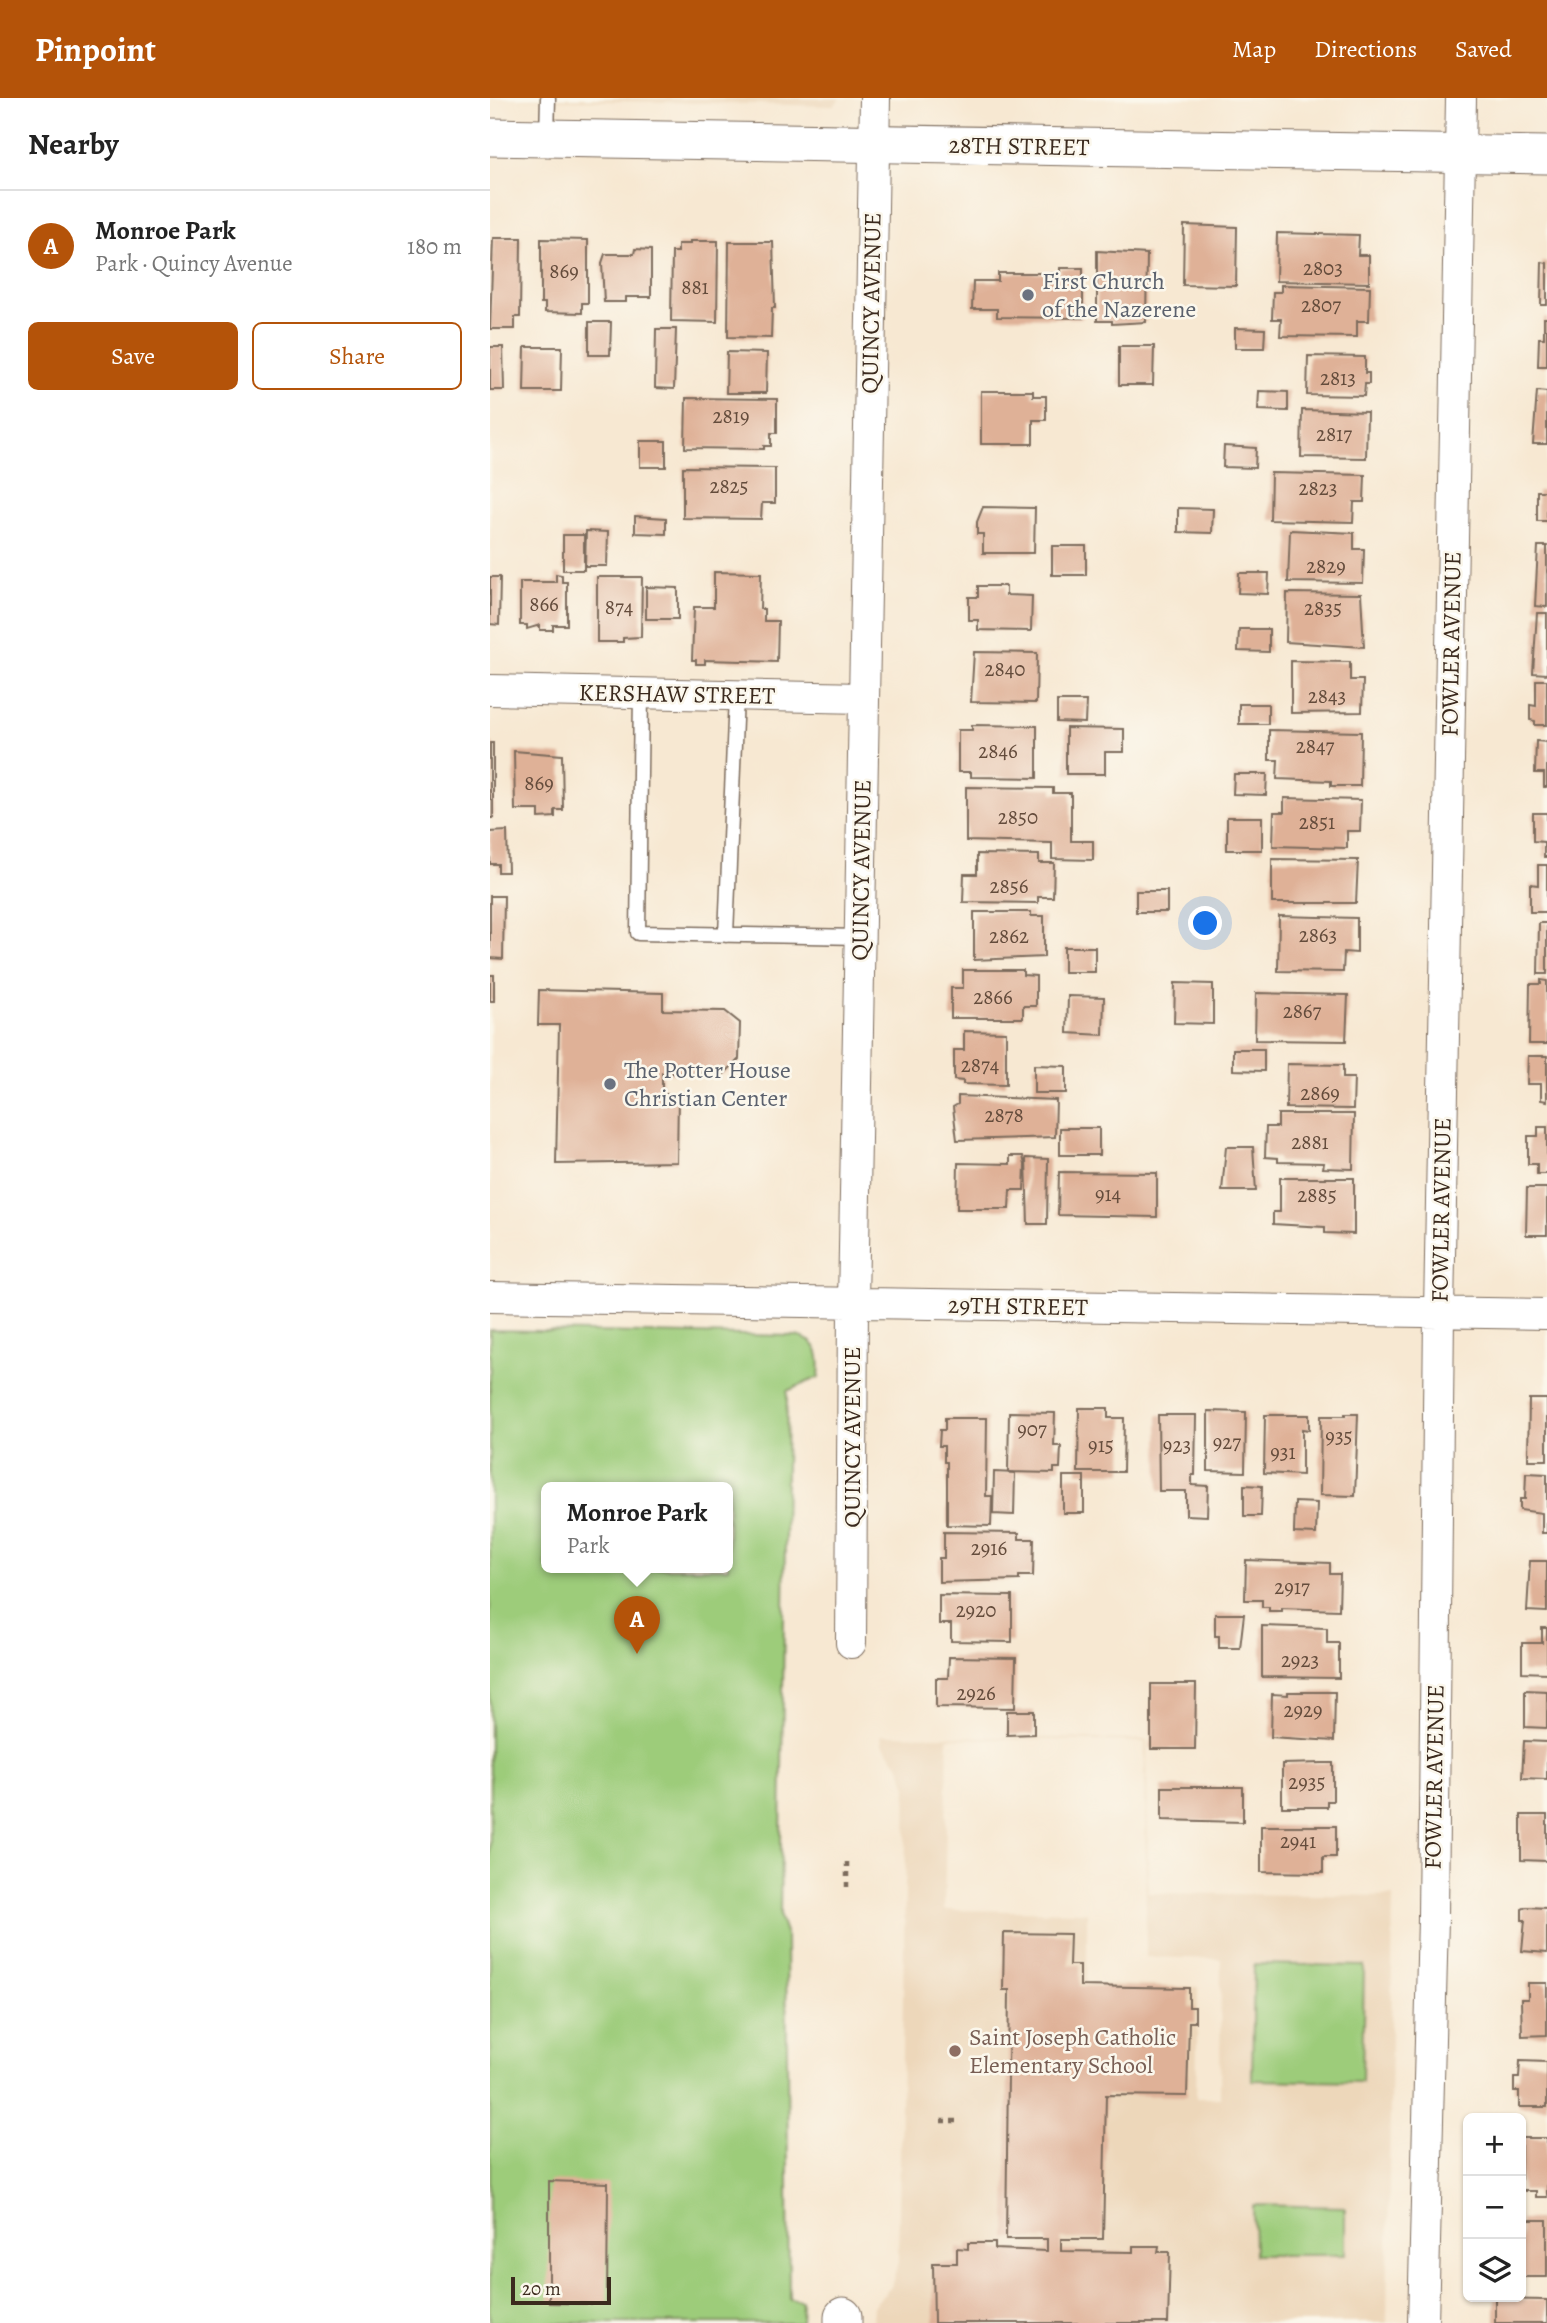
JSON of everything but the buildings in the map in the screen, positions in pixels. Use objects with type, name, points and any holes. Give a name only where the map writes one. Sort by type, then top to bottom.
[{"type":"street","name":"QUINCY AVENUE","points":[[851,1643],[853,1303],[875,98]]},
{"type":"street","name":"FOWLER AVENUE","points":[[1423,2323],[1433,1918],[1438,1311],[1461,98]]},
{"type":"street","name":"28TH STREET","points":[[490,137],[1547,155]]},
{"type":"street","name":"KERSHAW STREET","points":[[490,690],[864,698]]},
{"type":"street","name":"29TH STREET","points":[[490,1297],[1547,1314]]},
{"type":"lane","points":[[547,138],[548,98]]},
{"type":"lane","points":[[641,693],[638,933],[860,937]]},
{"type":"lane","points":[[726,935],[736,696]]},
{"type":"path","points":[[848,1862],[848,1888]]},
{"type":"path","points":[[941,2121],[959,2121]]},
{"type":"shaded area","points":[[490,98],[840,98],[834,106]]},
{"type":"shaded area","name":"Saint Joseph Catholic Elementary School","points":[[881,1735],[1147,1740],[1148,1893],[1393,1896],[1387,2323],[1168,2323],[1158,2246],[1133,2246],[1133,2252],[1061,2251],[1061,2239],[1106,2095],[1187,2096],[1189,2022],[1195,2022],[1195,2007],[1189,2007],[1189,1988],[1080,1986],[1080,1965],[1069,1965],[1069,1934],[1004,1933],[1003,1990],[1009,1990],[1047,2251],[995,2249],[995,2243],[968,2243],[968,2249],[957,2249],[957,2263],[934,2264],[934,2323],[872,2323],[873,2306],[891,2287],[898,2263],[907,1787],[900,1766],[882,1744]],"holes":[[[948,1738],[1145,1742],[1146,1957],[1221,1959],[1220,2098],[1196,2098],[1198,1987],[1087,1984],[1087,1912],[944,1910]]]},
{"type":"green space","points":[[490,1330],[797,1336],[805,1338],[815,1346],[819,1357],[819,1377],[787,1391],[780,1918],[786,1935],[789,2299],[802,2301],[801,2323],[490,2323]]},
{"type":"green space","points":[[1254,1964],[1364,1966],[1362,2082],[1252,2080]]},
{"type":"green space","points":[[1253,2205],[1345,2207],[1345,2255],[1254,2255]]},
{"type":"place","name":"First Church of the Nazerene","points":[[1028,295]]},
{"type":"place","name":"The Potter House Christian Center","points":[[610,1084]]},
{"type":"place","name":"Monroe Park","points":[[637,1654]]},
{"type":"place","name":"Saint Joseph Catholic Elementary School","points":[[955,2051]]}]
